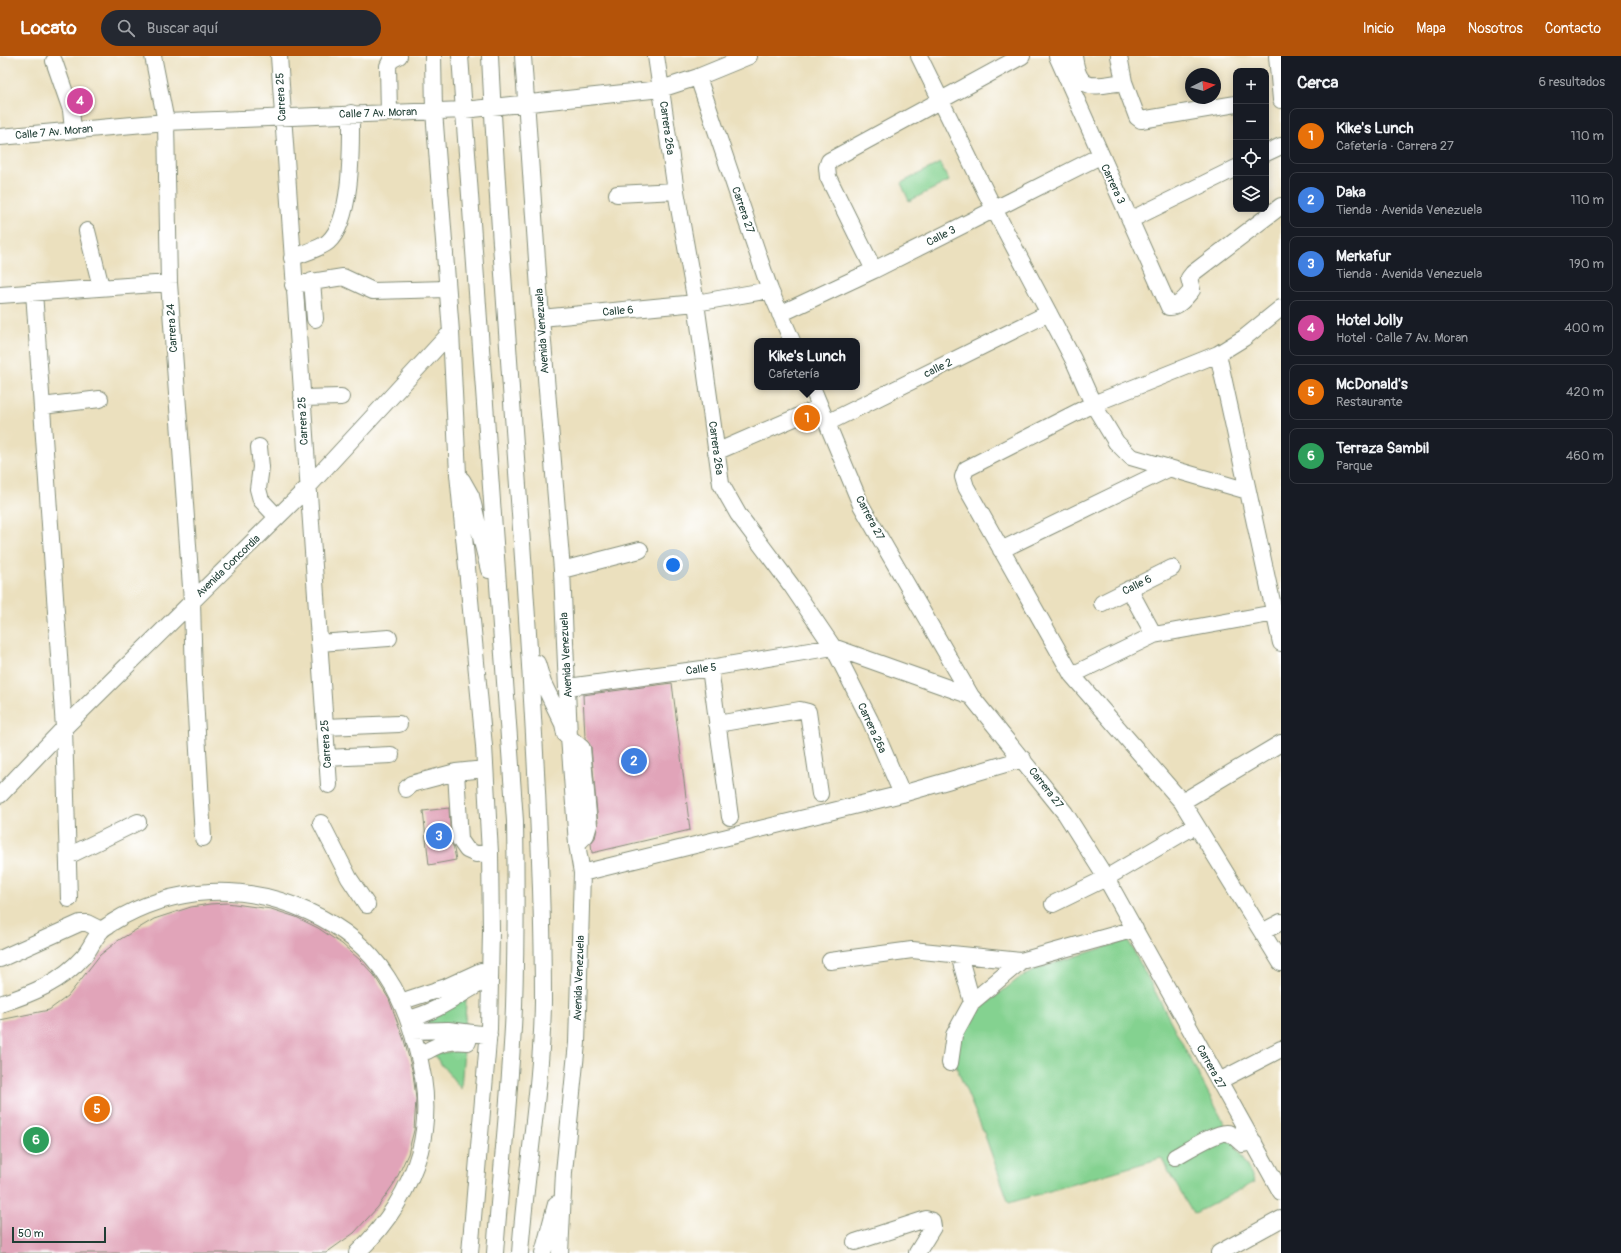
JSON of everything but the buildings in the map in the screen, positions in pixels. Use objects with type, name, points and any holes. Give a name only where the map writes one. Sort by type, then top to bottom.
[{"type":"street","name":"Carrera 24","points":[[153,56],[166,122],[169,283],[192,601],[194,680],[203,838]]},
{"type":"street","name":"Carrera 25","points":[[279,56],[293,285],[328,785]]},
{"type":"street","points":[[388,112],[388,66],[391,60],[399,56]]},
{"type":"street","points":[[432,56],[434,111],[451,332],[458,474],[485,769],[490,853],[490,973],[488,1041],[470,1253]]},
{"type":"street","points":[[460,56],[515,822],[516,915],[514,1007],[509,1096],[495,1253]]},
{"type":"street","points":[[490,56],[492,106],[528,628],[539,816],[543,1005],[537,1098],[524,1200],[520,1253]]},
{"type":"street","name":"Avenida Venezuela","points":[[523,56],[541,318],[562,570],[569,737],[572,759],[577,844],[582,873],[577,1043],[564,1172],[560,1253]]},
{"type":"street","name":"Carrera 26a","points":[[656,56],[676,191],[696,303],[721,484],[738,514],[791,585],[833,647],[870,720],[902,794]]},
{"type":"street","name":"Calle 7 Av. Moran","points":[[0,137],[166,122],[351,113],[464,110],[661,89],[698,77],[749,56]]},
{"type":"street","points":[[919,56],[994,209],[1073,359],[1093,404],[1116,442],[1131,457],[1248,491]]},
{"type":"street","points":[[874,270],[828,177],[827,167],[829,161],[1022,56]]},
{"type":"street","name":"Carrera 3","points":[[1057,56],[1100,156],[1169,307],[1173,307],[1192,290],[1189,278],[1193,273],[1281,206]]},
{"type":"street","points":[[1074,56],[1080,79],[1086,85],[1093,86],[1124,82]]},
{"type":"street","points":[[1118,56],[1124,82],[1137,117],[1141,120],[1233,105]]},
{"type":"street","points":[[1276,98],[1277,56]]},
{"type":"street","points":[[54,61],[70,110],[73,130]]},
{"type":"street","name":"Carrera 27","points":[[698,77],[770,290],[791,338]]},
{"type":"street","points":[[292,258],[328,242],[339,225],[347,204],[351,113]]},
{"type":"street","points":[[1269,152],[1281,146]]},
{"type":"street","name":"Calle 3","points":[[780,314],[874,270],[1100,156]]},
{"type":"street","points":[[1130,220],[1233,169]]},
{"type":"street","points":[[616,194],[676,191]]},
{"type":"street","points":[[87,231],[101,287]]},
{"type":"street","points":[[293,285],[343,277],[373,291],[447,289]]},
{"type":"street","points":[[312,281],[315,319]]},
{"type":"street","points":[[0,295],[169,283]]},
{"type":"street","name":"Calle 6","points":[[541,318],[696,303],[770,290]]},
{"type":"street","points":[[34,292],[64,728],[69,899]]},
{"type":"street","points":[[1281,308],[1244,338],[1218,354],[1093,404],[966,470],[963,477],[966,487],[1072,675],[1182,802],[1281,963]]},
{"type":"street","name":"calle 2","points":[[827,423],[1049,313]]},
{"type":"street","name":"Avenida Concordia","points":[[0,795],[64,728],[307,488],[451,332]]},
{"type":"street","points":[[1218,354],[1248,491],[1278,612],[1281,643]]},
{"type":"street","name":"Carrera 27","points":[[813,390],[861,505],[971,696],[1066,813],[1106,878],[1254,1142],[1276,1170],[1281,1192]]},
{"type":"street","points":[[302,398],[341,397]]},
{"type":"street","points":[[42,406],[100,400]]},
{"type":"street","points":[[716,452],[820,406]]},
{"type":"street","points":[[259,447],[261,467],[258,490],[261,500],[277,517]]},
{"type":"street","points":[[1001,550],[1168,469]]},
{"type":"street","points":[[458,474],[471,496],[491,582],[499,608]]},
{"type":"street","points":[[562,570],[640,550]]},
{"type":"street","name":"Calle 6","points":[[1102,603],[1172,568]]},
{"type":"street","points":[[1129,589],[1154,635]]},
{"type":"street","points":[[1072,675],[1154,635],[1278,612]]},
{"type":"street","points":[[528,628],[543,683],[563,724],[572,759]]},
{"type":"street","points":[[319,643],[389,638]]},
{"type":"street","points":[[833,647],[971,696]]},
{"type":"street","name":"Calle 5","points":[[568,687],[710,668],[833,647]]},
{"type":"street","points":[[710,668],[730,816]]},
{"type":"street","points":[[717,724],[800,710],[808,712],[820,794]]},
{"type":"street","points":[[324,727],[399,724]]},
{"type":"street","points":[[569,737],[582,748],[584,757],[589,825],[586,835],[577,844]]},
{"type":"street","points":[[1182,802],[1281,743]]},
{"type":"street","points":[[326,758],[391,754]]},
{"type":"street","points":[[582,873],[902,794],[1023,759]]},
{"type":"street","points":[[406,789],[411,784],[456,772],[485,769]]},
{"type":"street","points":[[456,772],[460,840],[467,850],[476,854],[490,853]]},
{"type":"street","points":[[68,856],[138,822]]},
{"type":"street","points":[[321,823],[349,878],[367,905]]},
{"type":"street","points":[[1053,904],[1106,878],[1196,825]]},
{"type":"street","points":[[0,1004],[40,990],[66,973],[86,954],[101,930],[122,917],[148,905],[194,894],[241,893],[281,901],[300,908],[335,926],[367,953],[386,975],[396,993],[410,1025],[420,1058],[425,1091],[425,1124],[420,1151],[408,1182],[398,1202],[380,1227],[357,1253]]},
{"type":"street","points":[[1262,932],[1281,922]]},
{"type":"street","points":[[0,959],[80,923],[87,924],[101,930]]},
{"type":"street","points":[[830,961],[912,950],[1021,961],[1135,929]]},
{"type":"street","points":[[959,955],[972,1002]]},
{"type":"street","points":[[950,1063],[954,1035],[972,1002],[1021,961]]},
{"type":"street","points":[[409,999],[490,973]]},
{"type":"street","points":[[410,1025],[470,988],[490,973]]},
{"type":"street","points":[[410,1025],[448,1030],[488,1041]]},
{"type":"street","points":[[427,1051],[440,1043],[452,1041],[488,1041]]},
{"type":"street","points":[[1219,1081],[1281,1049]]},
{"type":"street","points":[[1175,1157],[1214,1136],[1226,1132],[1233,1135],[1243,1144],[1254,1142]]},
{"type":"street","points":[[543,1253],[564,1172]]},
{"type":"street","points":[[486,1253],[499,1199]]},
{"type":"street","points":[[855,1242],[926,1219],[932,1221],[933,1227],[917,1253]]},
{"type":"street","points":[[1219,1253],[1281,1220]]},
{"type":"green space","points":[[940,163],[949,181],[909,201],[901,183]]},
{"type":"green space","points":[[1128,940],[1255,1182],[1193,1214],[1161,1158],[1009,1203],[984,1133],[955,1064],[958,1042],[968,1018],[1018,979],[1039,968]]},
{"type":"green space","points":[[466,998],[465,1026],[421,1028],[421,1021]]},
{"type":"green space","points":[[464,1050],[461,1089],[433,1054]]},
{"type":"place","name":"Hotel Jolly","points":[[80,101]]},
{"type":"place","name":"Kike's Lunch","points":[[807,418]]},
{"type":"place","name":"Daka","points":[[634,761]]},
{"type":"place","name":"Merkafur","points":[[439,836]]},
{"type":"place","name":"McDonald's","points":[[97,1109]]},
{"type":"place","name":"Terraza Sambil","points":[[36,1140]]}]
